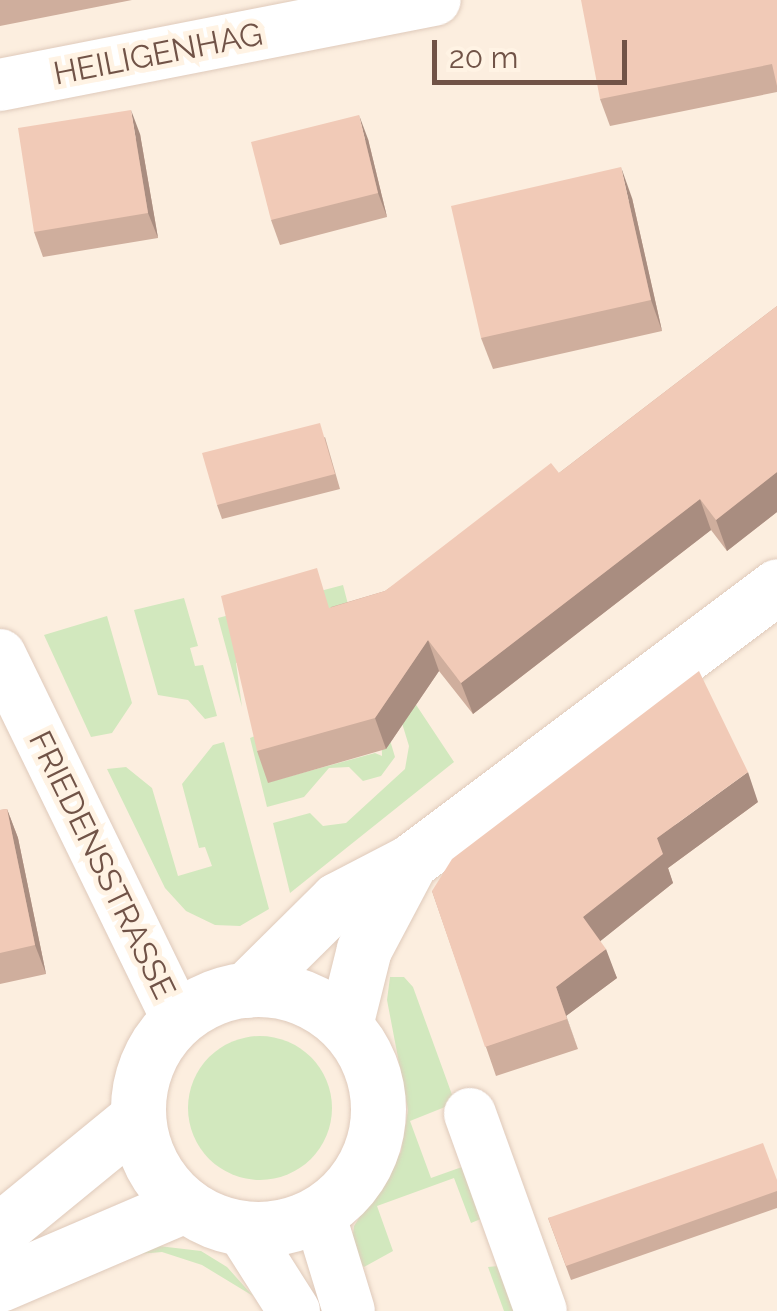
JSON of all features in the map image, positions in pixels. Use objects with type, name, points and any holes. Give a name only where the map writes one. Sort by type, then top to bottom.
[{"type":"main road","points":[[246,990],[337,900],[410,862],[777,586]]},
{"type":"main road","points":[[345,1025],[364,949],[410,862]]},
{"type":"main road","points":[[246,990],[316,1003],[345,1025],[366,1054],[378,1089],[378,1126],[368,1161],[348,1191],[319,1213],[282,1228],[242,1229],[184,1205],[160,1180],[138,1117],[147,1064],[178,1020],[209,999],[246,990]]},
{"type":"main road","points":[[0,1230],[138,1117]]},
{"type":"main road","points":[[0,1284],[184,1205]]},
{"type":"street","name":"HEILIGENHAG","points":[[0,85],[434,0]]},
{"type":"street","name":"FRIEDENSSTRASSE","points":[[0,655],[178,1020]]},
{"type":"street","points":[[470,1114],[541,1311]]},
{"type":"street","points":[[319,1213],[349,1311]]},
{"type":"street","points":[[242,1229],[294,1311]]},
{"type":"green space","points":[[343,585],[356,635],[236,663],[242,707],[218,618]]},
{"type":"green space","points":[[184,598],[198,646],[190,648],[195,666],[203,665],[217,716],[205,719],[188,700],[158,695],[134,610]]},
{"type":"green space","points":[[107,616],[132,703],[112,733],[91,737],[44,635]]},
{"type":"green space","points":[[393,670],[454,762],[290,893],[273,823],[310,813],[323,826],[346,823],[405,769],[409,746],[386,671]]},
{"type":"green space","points":[[381,710],[395,757],[381,776],[363,781],[349,767],[329,768],[304,797],[267,807],[250,738],[255,736],[269,782],[375,753],[382,756]]},
{"type":"green space","points":[[224,742],[269,909],[240,926],[215,925],[186,911],[165,888],[107,769],[126,767],[152,788],[178,876],[212,866],[205,847],[199,848],[182,784],[213,745]]},
{"type":"green space","points":[[390,977],[404,977],[413,987],[455,1103],[410,1121],[431,1178],[476,1162],[493,1214],[471,1223],[454,1178],[377,1206],[393,1251],[364,1267],[351,1253],[354,1226],[401,1152],[408,1110],[387,1000]]},
{"type":"green space","points":[[260,1036],[288,1041],[311,1057],[327,1080],[332,1108],[327,1136],[311,1159],[288,1175],[260,1180],[232,1175],[209,1159],[193,1136],[188,1108],[193,1080],[209,1057],[232,1041]]},
{"type":"green space","points":[[150,1245],[201,1251],[227,1267],[253,1296],[202,1265],[162,1252],[138,1254]]},
{"type":"green space","points":[[498,1266],[525,1311],[504,1311],[488,1267]]},
{"type":"building","points":[[581,0],[777,0],[777,86],[772,64],[600,99]]},
{"type":"building","points":[[131,110],[148,213],[34,232],[18,128]]},
{"type":"building","points":[[359,115],[378,193],[271,220],[251,142]]},
{"type":"building","points":[[621,167],[651,300],[481,338],[451,206]]},
{"type":"building","points":[[777,306],[777,472],[716,520],[700,499],[461,683],[428,640],[375,718],[257,751],[221,596],[317,568],[329,608],[385,591],[551,463],[559,473]]},
{"type":"building","points":[[320,423],[335,474],[217,505],[202,453]]},
{"type":"building","points":[[699,671],[748,772],[657,838],[663,854],[583,917],[606,949],[556,987],[567,1019],[485,1047],[432,891],[452,859]]},
{"type":"building","points":[[7,809],[35,945],[0,953],[0,810]]},
{"type":"building","points":[[763,1143],[777,1180],[777,1191],[566,1266],[548,1218]]}]
